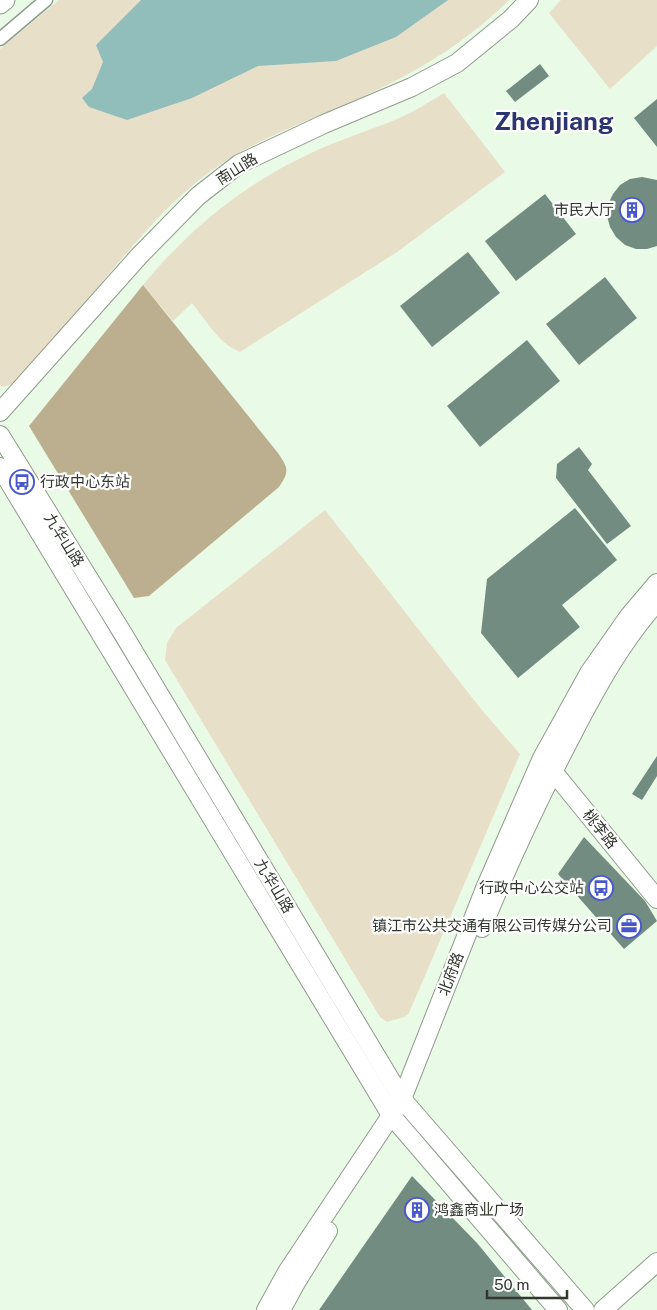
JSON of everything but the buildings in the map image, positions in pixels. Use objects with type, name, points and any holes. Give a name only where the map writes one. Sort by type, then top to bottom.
[{"type":"main road","points":[[0,4],[4,0]]},
{"type":"main road","name":"南山路","points":[[0,412],[140,255],[205,190],[239,164],[324,124],[412,87],[457,63],[511,19],[529,0]]},
{"type":"main road","name":"九华山路","points":[[0,436],[122,632],[405,1102],[585,1310]]},
{"type":"main road","name":"九华山路","points":[[0,467],[394,1119],[558,1310]]},
{"type":"main road","name":"北府路","points":[[281,1310],[405,1102],[486,886],[548,765],[589,673],[629,616],[657,583]]},
{"type":"main road","name":"北府路","points":[[548,765],[641,620],[657,602]]},
{"type":"main road","name":"桃李路","points":[[548,765],[657,899]]},
{"type":"main road","name":"北府路","points":[[266,1310],[287,1272],[394,1119]]},
{"type":"main road","points":[[603,1310],[657,1262]]},
{"type":"street","points":[[0,38],[46,0]]},
{"type":"shaded area","points":[[59,0],[509,0],[463,40],[412,72],[375,91],[256,144],[202,177],[146,231],[18,382],[3,387],[0,385],[0,49]]},
{"type":"shaded area","points":[[561,0],[657,0],[657,46],[610,89],[549,13]]},
{"type":"shaded area","points":[[444,93],[505,172],[397,252],[240,352],[219,337],[192,303],[173,321],[143,285],[198,227],[218,210],[262,179],[320,149],[403,116]]},
{"type":"shaded area","points":[[143,285],[278,453],[286,466],[286,473],[279,487],[149,596],[134,598],[29,426]]},
{"type":"shaded area","points":[[325,510],[481,709],[520,754],[409,1013],[404,1017],[387,1022],[380,1017],[165,660],[167,643],[176,628]]},
{"type":"water","points":[[141,0],[448,0],[396,37],[336,61],[258,66],[192,98],[127,120],[89,107],[82,98],[92,89],[103,62],[96,45]]},
{"type":"place","name":"市民大厅","points":[[632,210]]},
{"type":"place","name":"行政中心东站","points":[[22,482]]},
{"type":"place","name":"行政中心公交站","points":[[601,888]]},
{"type":"place","name":"镇江市公共交通有限公司传媒分公司","points":[[629,926]]},
{"type":"place","name":"鸿鑫商业广场","points":[[417,1210]]},
{"type":"district","name":"Zhenjiang","points":[[554,121]]}]
